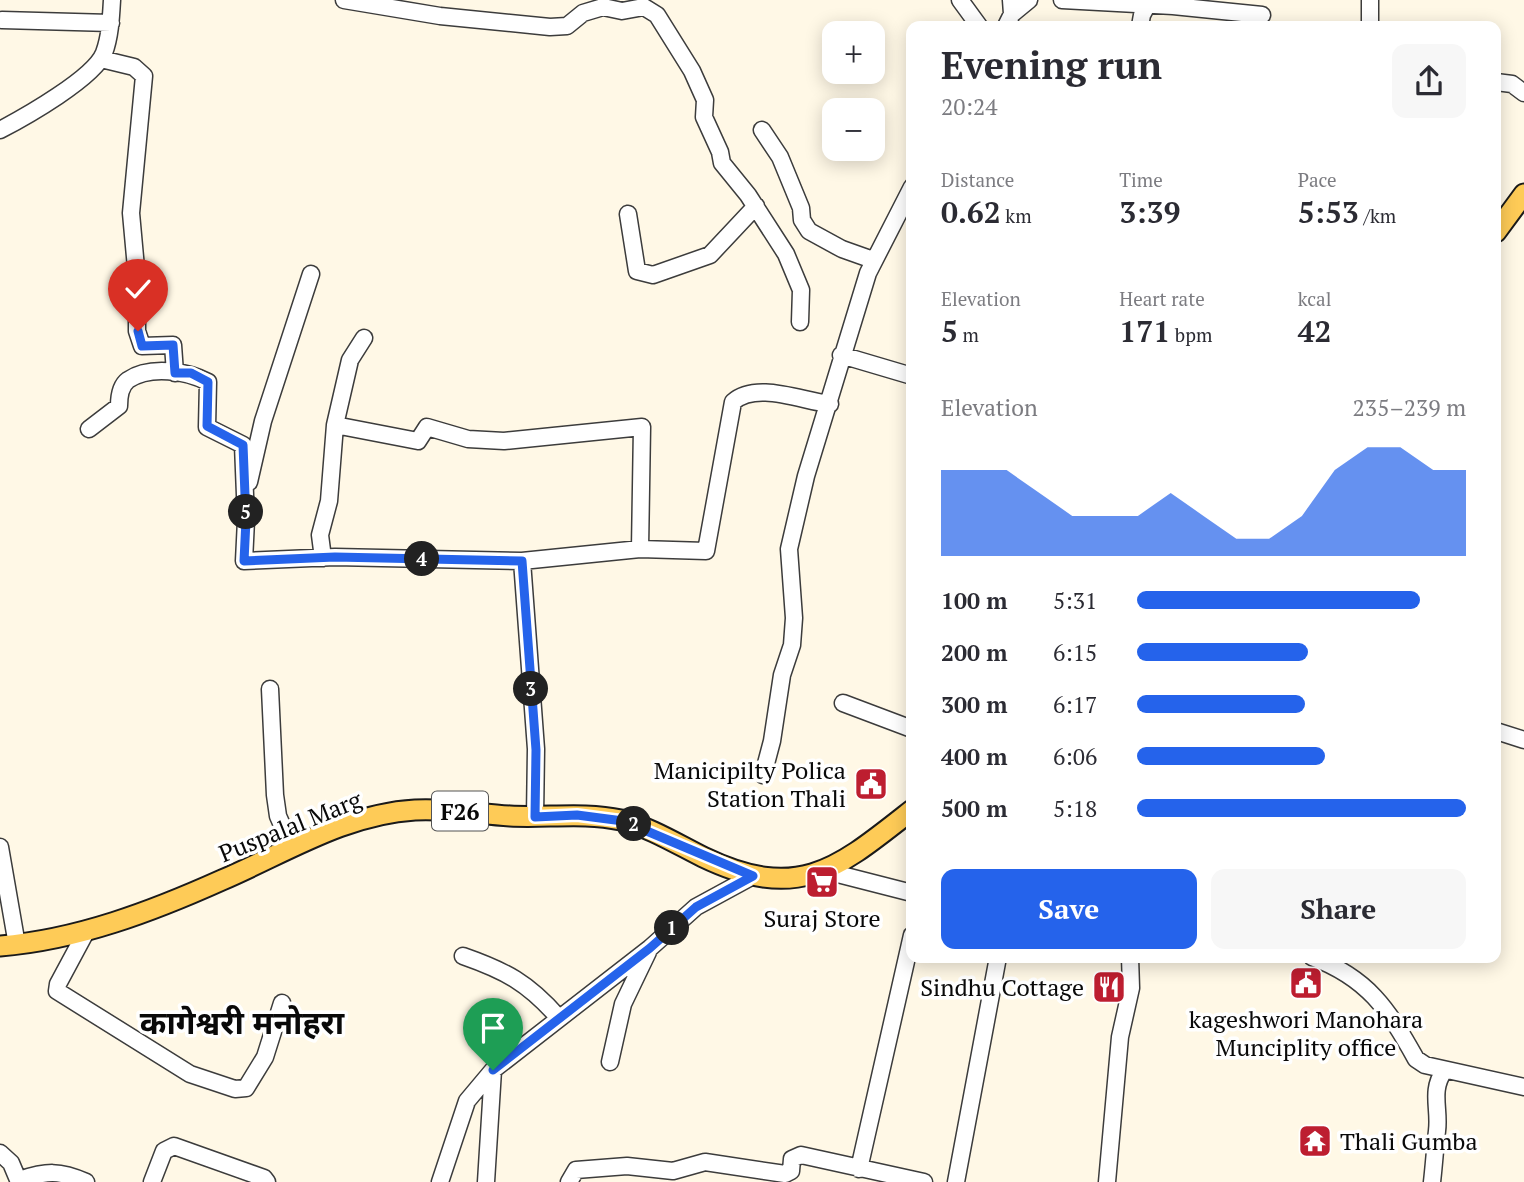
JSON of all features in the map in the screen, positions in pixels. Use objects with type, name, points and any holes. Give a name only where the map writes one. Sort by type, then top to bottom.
[{"type":"main road","points":[[1501,225],[1524,194]]},
{"type":"main road","name":"Puspalal Marg","points":[[8,945],[86,930],[136,915],[222,881],[356,821],[388,813],[446,810],[535,817],[589,816],[623,821],[753,876],[793,877],[826,871],[851,859],[906,815]]},
{"type":"street","points":[[0,130],[48,102],[101,60],[111,23],[111,0]]},
{"type":"street","points":[[344,0],[440,16],[550,27],[567,26],[583,13],[603,8],[622,11],[644,7],[657,15],[687,62],[705,100],[704,117],[720,152],[722,163],[756,206],[786,254],[801,290],[800,322]]},
{"type":"street","points":[[960,0],[975,21]]},
{"type":"street","points":[[1009,13],[1029,0]]},
{"type":"street","points":[[1062,0],[1148,3],[1262,14]]},
{"type":"street","points":[[1370,0],[1370,21]]},
{"type":"street","points":[[1142,21],[1148,3]]},
{"type":"street","points":[[2,20],[111,23]]},
{"type":"street","points":[[101,60],[134,68],[144,76],[131,213],[138,331],[142,346],[173,345],[175,373]]},
{"type":"street","points":[[1501,83],[1512,84],[1524,93]]},
{"type":"street","points":[[762,130],[780,157],[801,208],[802,220],[809,231],[873,260]]},
{"type":"street","points":[[763,775],[772,741],[782,675],[792,645],[794,618],[789,549],[806,476],[830,404],[841,355],[873,260],[906,198]]},
{"type":"street","points":[[628,214],[637,271],[653,275],[710,255],[756,206]]},
{"type":"street","points":[[245,502],[263,421],[311,274]]},
{"type":"street","points":[[323,558],[320,535],[330,501],[335,425],[350,360],[363,338]]},
{"type":"street","points":[[841,355],[906,374]]},
{"type":"street","points":[[89,429],[118,405],[120,391],[126,381],[145,374],[191,373],[208,382],[207,426],[243,445],[244,561],[323,558],[522,561],[640,549],[706,551],[733,402],[740,395],[779,394],[830,404]]},
{"type":"street","points":[[335,425],[418,440],[427,427],[468,439],[504,441],[642,427],[640,549]]},
{"type":"street","points":[[522,561],[536,750],[535,817]]},
{"type":"street","points":[[270,689],[275,795],[278,816],[292,848]]},
{"type":"street","points":[[843,703],[906,727]]},
{"type":"street","points":[[1501,733],[1524,740]]},
{"type":"street","points":[[0,847],[8,945]]},
{"type":"street","points":[[826,871],[906,891]]},
{"type":"street","points":[[440,1182],[467,1101],[493,1070],[650,948],[696,907],[753,876]]},
{"type":"street","points":[[86,930],[58,984],[57,991],[190,1074],[235,1089],[246,1088],[265,1057],[282,1003]]},
{"type":"street","points":[[610,1062],[623,1004],[650,948]]},
{"type":"street","points":[[463,956],[517,977],[540,996],[558,1017]]},
{"type":"street","points":[[868,1175],[907,963]]},
{"type":"street","points":[[956,1182],[997,963]]},
{"type":"street","points":[[1107,1182],[1119,1037],[1131,988],[1130,963]]},
{"type":"street","points":[[1326,963],[1351,974],[1376,996],[1416,1059],[1444,1071],[1524,1087]]},
{"type":"street","points":[[486,1182],[493,1070]]},
{"type":"street","points":[[1432,1182],[1438,1130],[1436,1082],[1444,1071]]},
{"type":"street","points":[[152,1182],[164,1151],[174,1146],[264,1178],[267,1182]]},
{"type":"street","points":[[0,1153],[11,1163],[19,1181],[36,1174],[64,1172],[86,1182]]},
{"type":"street","points":[[569,1182],[576,1170],[627,1166],[673,1171],[705,1163],[785,1174],[791,1171],[792,1159],[801,1155],[868,1175],[925,1182]]},
{"type":"place","name":"Manicipilty Polica Station Thali","points":[[871,784]]},
{"type":"place","name":"Suraj Store","points":[[822,882]]},
{"type":"place","name":"kageshwori Manohara Munciplity office","points":[[1306,983]]},
{"type":"place","name":"Sindhu Cottage","points":[[1109,987]]},
{"type":"place","name":"Thali Gumba","points":[[1315,1141]]},
{"type":"district","name":"कागेश्वरी मनोहरा","points":[[242,1022]]},
{"type":"route","points":[[138,331],[142,346],[173,345],[175,373],[191,373],[208,382],[207,426],[243,445],[246,520],[244,561],[335,557],[522,561],[536,750],[535,817],[577,815],[623,821],[753,876],[696,907],[650,948],[493,1070]]}]
